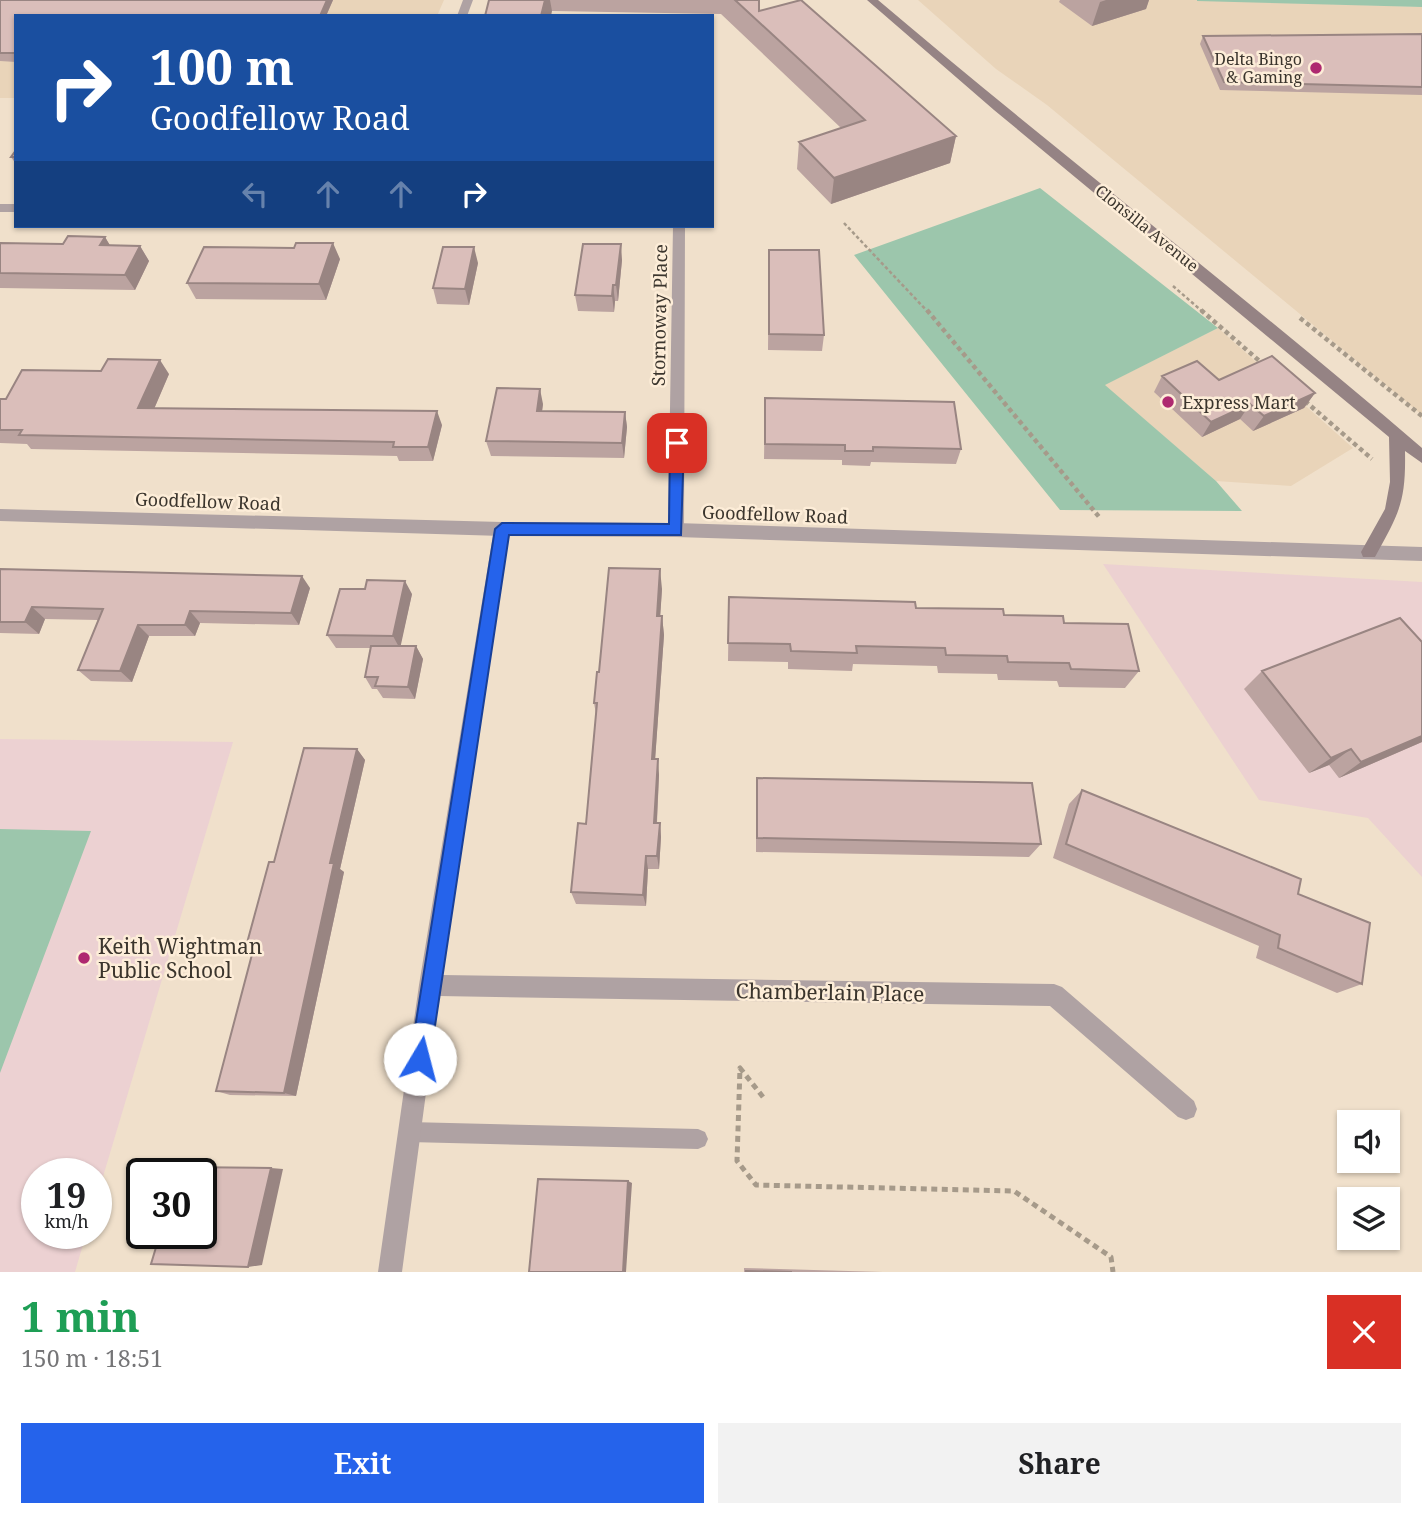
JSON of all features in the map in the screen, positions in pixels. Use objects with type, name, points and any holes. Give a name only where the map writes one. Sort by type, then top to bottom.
[{"type":"main road","name":"Clonsilla Avenue","points":[[872,0],[998,107],[1352,396],[1422,457]]},
{"type":"main road","points":[[1369,552],[1393,509],[1398,482],[1397,437]]},
{"type":"street","name":"Stornoway Place","points":[[676,530],[679,228]]},
{"type":"street","name":"Goodfellow Road","points":[[0,515],[502,529],[676,530],[1422,554]]},
{"type":"street","points":[[390,1272],[430,985],[502,529]]},
{"type":"street","name":"Chamberlain Place","points":[[430,985],[1054,995],[1186,1110]]},
{"type":"lane","points":[[410,1132],[698,1139]]},
{"type":"path","points":[[844,223],[944,329],[1121,545]]},
{"type":"path","points":[[763,1097],[740,1068],[737,1161],[756,1185],[1014,1191],[1111,1257],[1113,1272]]},
{"type":"shaded area","points":[[0,0],[444,0],[438,14],[14,14],[14,98],[0,98]]},
{"type":"shaded area","points":[[918,0],[1197,0],[1422,7],[1422,415],[1047,105],[996,69]]},
{"type":"shaded area","points":[[1218,328],[1353,448],[1291,486],[1216,481],[1104,385]]},
{"type":"shaded area","points":[[1103,564],[1422,582],[1422,877],[1368,818],[1259,800]]},
{"type":"shaded area","name":"Keith Wightman Public School","points":[[0,739],[233,742],[109,1158],[21,1158],[21,1249],[82,1249],[75,1272],[0,1272]]},
{"type":"green space","points":[[1422,0],[1422,7],[1197,1]]},
{"type":"green space","points":[[1040,188],[1218,328],[1105,385],[1216,481],[1242,511],[1060,510],[854,255]]},
{"type":"green space","points":[[0,829],[91,831],[0,1073]]},
{"type":"building","points":[[0,0],[327,0],[321,14],[14,14],[14,53],[0,53]]},
{"type":"building","points":[[489,0],[545,0],[542,14],[486,14]]},
{"type":"building","points":[[735,0],[759,0],[759,11],[801,0],[956,136],[834,178],[799,142],[865,120]]},
{"type":"building","name":"Delta Bingo & Gaming","points":[[1422,34],[1422,87],[1224,82],[1203,36]]},
{"type":"building","points":[[68,236],[105,237],[100,245],[140,246],[125,275],[0,273],[0,243],[63,244]]},
{"type":"building","points":[[296,243],[333,243],[319,284],[187,283],[204,247],[294,248]]},
{"type":"building","points":[[583,244],[621,244],[612,296],[575,295]]},
{"type":"building","points":[[443,247],[474,247],[465,289],[433,288]]},
{"type":"building","points":[[769,250],[819,250],[824,335],[769,334]]},
{"type":"building","points":[[1272,356],[1315,393],[1264,416],[1250,404],[1211,422],[1162,376],[1197,361],[1219,380]]},
{"type":"building","points":[[108,359],[160,360],[138,408],[437,411],[428,447],[393,447],[394,442],[19,435],[22,430],[0,430],[0,399],[6,399],[22,370],[101,371]]},
{"type":"building","points":[[497,388],[540,389],[537,411],[625,412],[622,443],[486,441]]},
{"type":"building","points":[[765,398],[954,402],[961,449],[873,447],[873,451],[845,451],[845,445],[765,444]]},
{"type":"building","points":[[609,568],[660,569],[657,616],[662,616],[652,759],[658,759],[654,823],[660,823],[657,856],[646,856],[643,895],[571,892],[578,823],[586,824],[597,703],[594,703]]},
{"type":"building","points":[[0,569],[302,576],[291,613],[190,611],[185,625],[138,625],[120,671],[78,670],[103,609],[32,607],[25,622],[0,622]]},
{"type":"building","points":[[367,580],[405,581],[393,636],[327,635],[340,589],[365,589]]},
{"type":"building","points":[[729,597],[915,602],[916,608],[1003,609],[1004,615],[1063,616],[1064,623],[1128,624],[1139,671],[1071,669],[1069,663],[1008,662],[1007,656],[946,655],[945,648],[856,646],[857,653],[791,651],[790,644],[728,643]]},
{"type":"building","points":[[1400,618],[1422,642],[1422,736],[1361,762],[1351,749],[1331,758],[1262,671]]},
{"type":"building","points":[[371,646],[416,646],[408,687],[375,686],[378,677],[365,677]]},
{"type":"building","points":[[304,748],[357,749],[330,863],[334,863],[284,1093],[216,1091],[255,943],[247,943],[269,862],[274,862]]},
{"type":"building","points":[[757,778],[1032,783],[1041,844],[757,838]]},
{"type":"building","points":[[1082,790],[1301,879],[1298,894],[1370,923],[1362,984],[1278,948],[1280,935],[1066,844]]},
{"type":"building","points":[[217,1167],[271,1168],[248,1267],[151,1264],[156,1249],[217,1249]]},
{"type":"building","points":[[538,1179],[628,1181],[623,1272],[529,1272]]},
{"type":"place","name":"Delta Bingo & Gaming","points":[[1316,68]]},
{"type":"place","name":"Express Mart","points":[[1168,402]]},
{"type":"place","name":"Keith Wightman Public School","points":[[84,958]]},
{"type":"route","points":[[420,1059],[502,529],[676,530],[677,443]]}]
